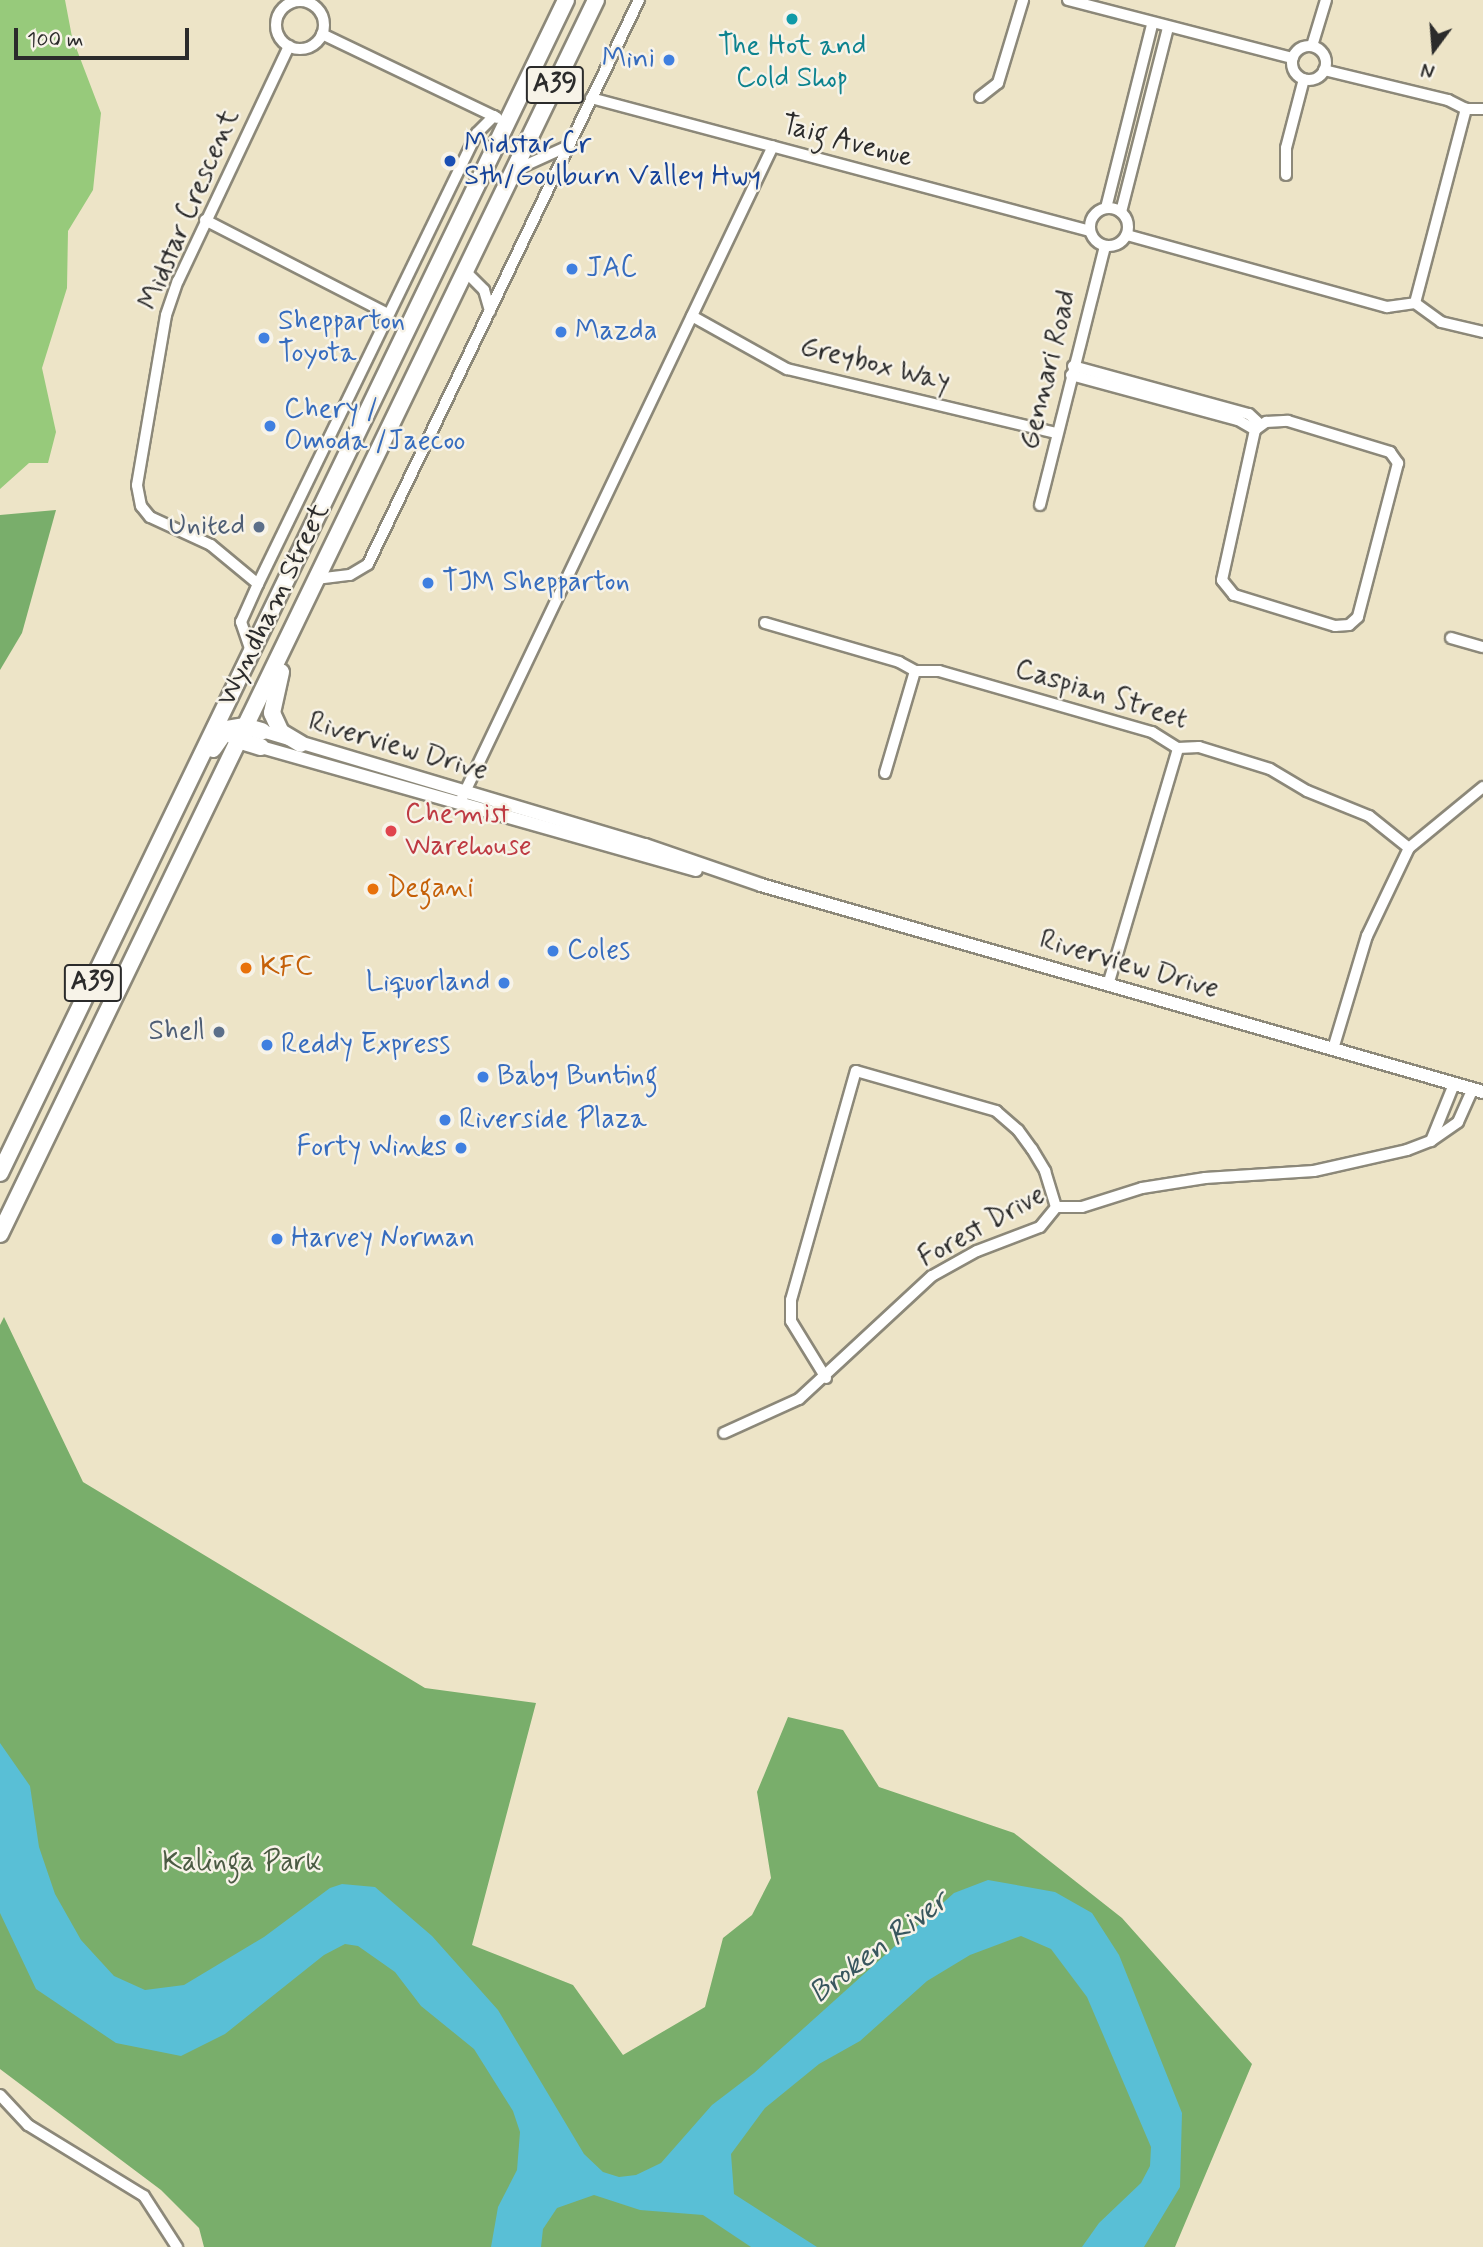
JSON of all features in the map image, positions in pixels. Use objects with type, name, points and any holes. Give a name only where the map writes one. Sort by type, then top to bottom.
[{"type":"highway","name":"Wyndham Street","points":[[0,1173],[448,244],[501,119],[566,0]]},
{"type":"highway","name":"Wyndham Street","points":[[0,1234],[236,732],[315,580],[596,0]]},
{"type":"highway","points":[[448,244],[476,248]]},
{"type":"highway","points":[[437,266],[465,271]]},
{"type":"highway","points":[[301,744],[275,724],[271,702],[307,618],[315,580]]},
{"type":"highway","points":[[228,699],[223,715],[236,732],[261,739]]},
{"type":"highway","points":[[133,900],[236,732]]},
{"type":"highway","points":[[29,1114],[67,1096]]},
{"type":"street","points":[[315,580],[350,575],[368,564],[639,0]]},
{"type":"street","points":[[980,97],[998,83],[1023,0]]},
{"type":"street","points":[[1068,0],[1152,24],[1293,58]]},
{"type":"street","points":[[1312,46],[1326,0]]},
{"type":"street","points":[[292,2],[317,8],[324,22],[322,34],[311,46],[289,46],[276,25],[280,13],[292,2]]},
{"type":"street","points":[[1106,208],[1121,212],[1128,221],[1127,234],[1118,244],[1105,246],[1090,231],[1093,216],[1106,208],[1152,24]]},
{"type":"street","points":[[1121,212],[1168,28]]},
{"type":"street","points":[[322,34],[501,119]]},
{"type":"street","name":"Midstar Crescent","points":[[258,584],[202,540],[150,517],[141,506],[138,485],[166,315],[205,220],[289,46]]},
{"type":"street","points":[[1312,46],[1324,55],[1324,70],[1318,77],[1304,79],[1294,71],[1293,58],[1302,47],[1312,46]]},
{"type":"street","points":[[1324,70],[1448,100],[1466,109],[1483,109]]},
{"type":"street","points":[[1286,174],[1286,148],[1304,79]]},
{"type":"street","name":"Taig Avenue","points":[[592,98],[1090,231]]},
{"type":"street","points":[[1415,303],[1466,109]]},
{"type":"street","points":[[251,651],[241,622],[258,584],[477,133],[501,119]]},
{"type":"street","points":[[513,171],[569,146]]},
{"type":"street","points":[[462,799],[773,146]]},
{"type":"street","points":[[205,220],[388,314]]},
{"type":"street","points":[[1127,234],[1387,307],[1415,303],[1441,322],[1483,332]]},
{"type":"street","name":"Gennari Road","points":[[1040,505],[1055,433],[1105,246]]},
{"type":"street","points":[[465,271],[484,290],[490,311]]},
{"type":"street","name":"Greybox Way","points":[[692,316],[788,369],[1055,433]]},
{"type":"street","points":[[1072,370],[1249,414],[1258,428],[1222,580],[1234,595],[1335,626],[1353,623],[1397,458],[1390,452],[1288,422],[1258,428]]},
{"type":"street","name":"Caspian Street","points":[[765,623],[899,662],[915,671],[939,671],[1152,732],[1178,748],[1199,747],[1270,769],[1315,794],[1369,816],[1409,848]]},
{"type":"street","points":[[1451,638],[1483,647]]},
{"type":"street","points":[[885,773],[915,671]]},
{"type":"street","name":"Riverview Drive","points":[[261,739],[462,799]]},
{"type":"street","name":"Riverview Drive","points":[[261,739],[301,744],[641,858],[761,885],[1478,1091]]},
{"type":"street","points":[[1108,985],[1178,748]]},
{"type":"street","points":[[1333,1049],[1367,936],[1409,848],[1483,787]]},
{"type":"street","points":[[826,1378],[792,1321],[790,1300],[856,1071],[996,1111],[1018,1130],[1032,1149],[1045,1171],[1056,1207]]},
{"type":"street","points":[[1431,1141],[1454,1084]]},
{"type":"street","name":"Forest Drive","points":[[724,1433],[799,1399],[826,1378],[932,1276],[977,1251],[1040,1227],[1056,1207],[1082,1207],[1142,1188],[1205,1178],[1314,1171],[1431,1141],[1458,1122],[1478,1091]]},
{"type":"street","points":[[0,2095],[28,2125],[144,2196],[177,2247]]},
{"type":"green space","points":[[0,0],[65,0],[72,37],[101,113],[93,190],[68,231],[67,288],[42,368],[56,432],[48,463],[29,463],[0,489]]},
{"type":"green space","points":[[56,510],[22,633],[0,670],[0,515]]},
{"type":"green space","name":"Kalinga Park","points":[[4,1317],[83,1482],[425,1688],[536,1703],[472,1945],[573,1985],[623,2055],[705,2007],[723,1938],[752,1915],[771,1878],[757,1792],[788,1717],[843,1730],[879,1787],[1014,1833],[1122,1918],[1252,2064],[1175,2247],[204,2247],[199,2228],[161,2190],[0,2069],[0,1325]]},
{"type":"water","points":[[0,1743],[30,1786],[39,1847],[55,1894],[81,1940],[114,1976],[145,1990],[184,1985],[264,1937],[330,1888],[342,1884],[375,1887],[432,1936],[498,2010],[584,2154],[603,2172],[619,2177],[636,2175],[661,2163],[712,2105],[754,2073],[954,1893],[988,1880],[1055,1892],[1092,1913],[1119,1955],[1182,2113],[1180,2187],[1144,2247],[1082,2247],[1099,2223],[1141,2183],[1150,2166],[1151,2147],[1087,1997],[1051,1949],[1021,1936],[970,1955],[927,1981],[860,2041],[819,2064],[765,2108],[731,2154],[734,2194],[817,2247],[751,2247],[703,2215],[640,2210],[594,2195],[557,2208],[543,2229],[541,2247],[491,2247],[498,2207],[517,2170],[520,2132],[513,2111],[474,2049],[421,2006],[395,1972],[358,1946],[345,1944],[324,1955],[225,2034],[181,2056],[116,2043],[36,1989],[0,1913]]},
{"type":"place","name":"The Hot and Cold Shop","points":[[792,19]]},
{"type":"place","name":"Mini","points":[[669,60]]},
{"type":"place","name":"Midstar Cr Sth/Goulburn Valley Hwy","points":[[450,161]]},
{"type":"place","name":"JAC","points":[[572,269]]},
{"type":"place","name":"Mazda","points":[[561,332]]},
{"type":"place","name":"Shepparton Toyota","points":[[264,338]]},
{"type":"place","name":"Chery / Omoda /Jaecoo","points":[[270,426]]},
{"type":"place","name":"United","points":[[259,527]]},
{"type":"place","name":"TJM Shepparton","points":[[428,583]]},
{"type":"place","name":"Chemist Warehouse","points":[[391,831]]},
{"type":"place","name":"Degani","points":[[373,889]]},
{"type":"place","name":"Coles","points":[[553,951]]},
{"type":"place","name":"KFC","points":[[246,968]]},
{"type":"place","name":"Liquorland","points":[[504,983]]},
{"type":"place","name":"Shell","points":[[219,1032]]},
{"type":"place","name":"Reddy Express","points":[[267,1045]]},
{"type":"place","name":"Baby Bunting","points":[[483,1077]]},
{"type":"place","name":"Riverside Plaza","points":[[445,1120]]},
{"type":"place","name":"Forty Winks","points":[[461,1148]]},
{"type":"place","name":"Harvey Norman","points":[[277,1239]]},
{"type":"water label","name":"Broken River","points":[[879,1948]]}]
